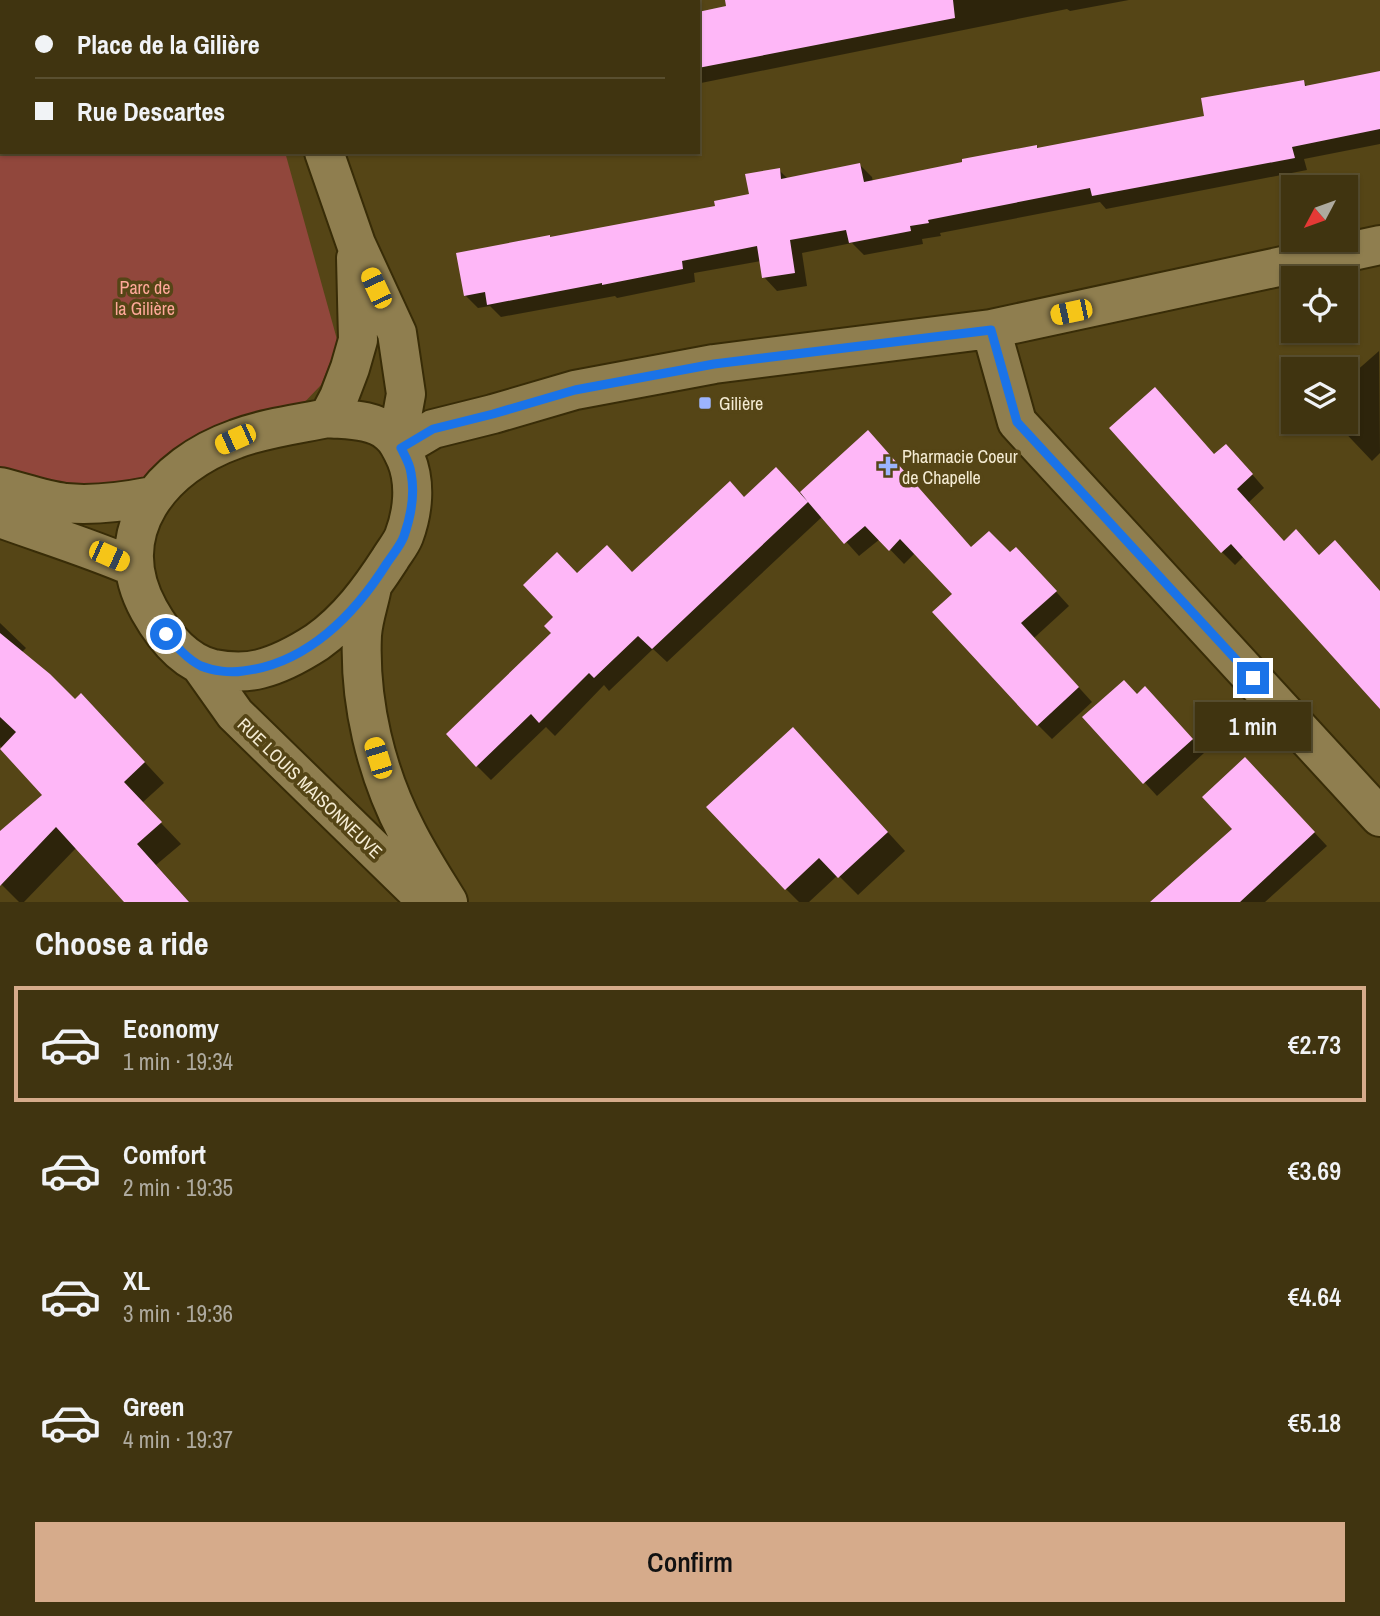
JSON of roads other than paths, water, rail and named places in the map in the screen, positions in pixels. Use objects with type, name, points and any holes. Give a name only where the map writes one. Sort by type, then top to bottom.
[{"type":"street","points":[[325,154],[356,244],[397,332],[406,394],[396,441]]},
{"type":"street","points":[[328,418],[340,397],[358,340],[356,244]]},
{"type":"street","points":[[396,441],[575,390],[714,364],[991,330],[1380,245]]},
{"type":"street","points":[[991,330],[1017,422],[1380,817]]},
{"type":"street","points":[[328,418],[378,426],[396,441],[411,471],[413,497],[404,537],[372,587],[348,615],[318,641],[288,659],[259,669],[230,673],[201,666],[180,651],[150,612],[141,595],[134,567],[135,539],[143,515],[153,496],[176,472],[204,453],[235,439],[328,418]]},
{"type":"street","points":[[0,487],[62,503],[121,503],[153,496]]},
{"type":"street","points":[[0,517],[134,567]]},
{"type":"street","name":"RUE LOUIS MAISONNEUVE","points":[[372,587],[362,633],[364,691],[371,734],[385,781],[406,831],[448,902]]},
{"type":"street","name":"RUE LOUIS MAISONNEUVE","points":[[201,666],[234,713],[428,902]]},
{"type":"place","name":"Gilière","points":[[705,403]]},
{"type":"place","name":"Pharmacie Coeur de Chapelle","points":[[888,466]]},
{"type":"park label","name":"Parc de la Gilière","points":[[145,297]]}]
